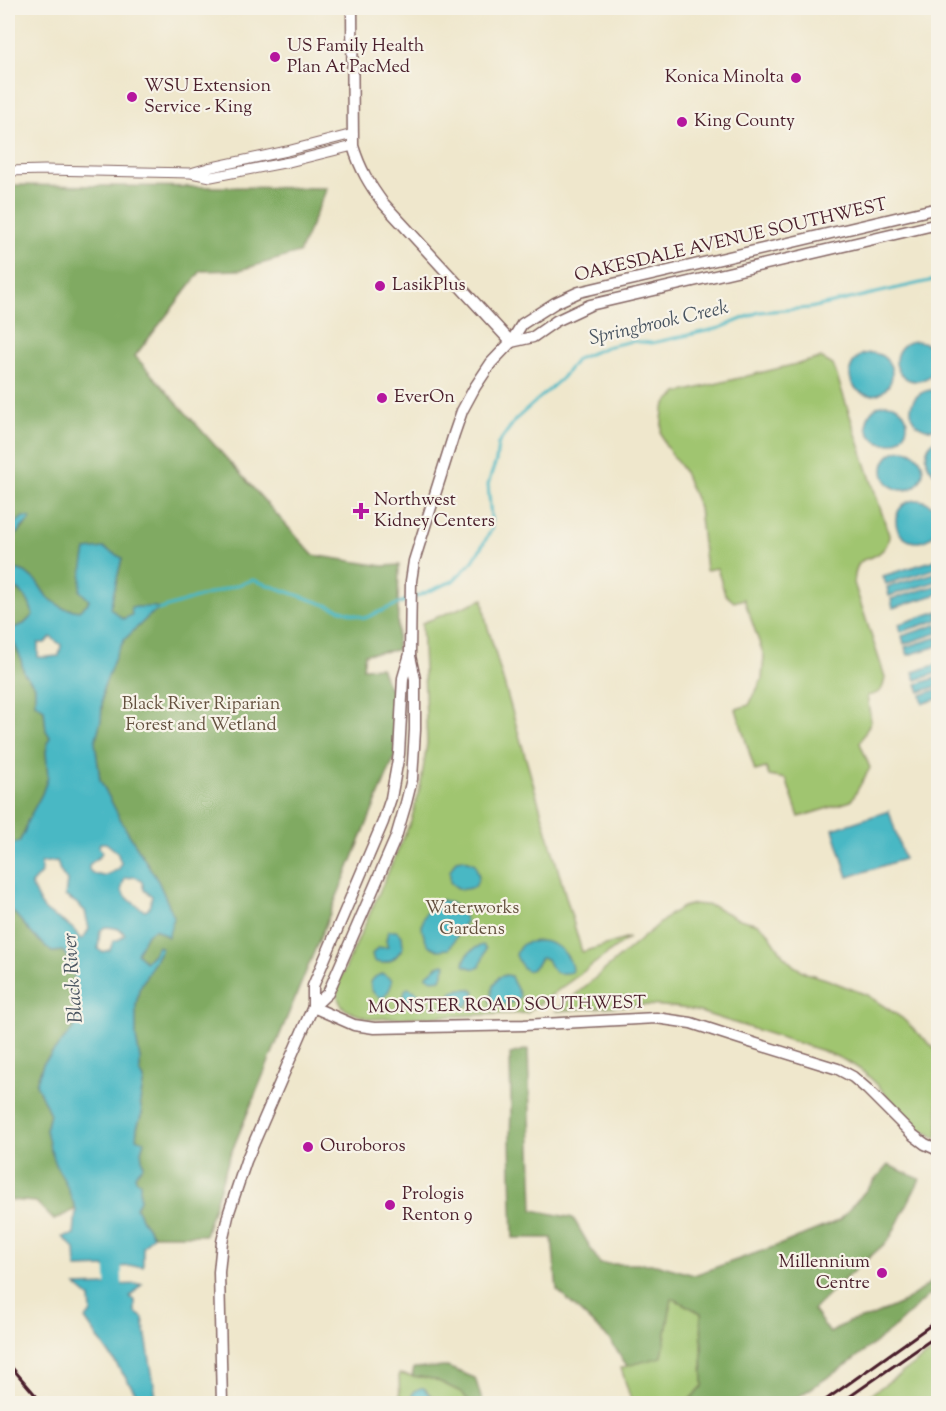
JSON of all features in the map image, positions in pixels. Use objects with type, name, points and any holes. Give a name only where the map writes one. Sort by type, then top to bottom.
[{"type":"street","points":[[352,8],[353,146],[360,167],[370,186],[383,203],[511,342]]},
{"type":"street","points":[[191,173],[353,134]]},
{"type":"street","points":[[8,171],[191,173],[211,177],[289,162],[353,146]]},
{"type":"street","name":"OAKESDALE AVENUE SOUTHWEST","points":[[314,1007],[313,986],[383,822],[391,798],[399,754],[402,678],[410,654],[411,582],[414,561],[462,411],[491,363],[511,342],[522,324],[555,303],[579,292],[939,208]]},
{"type":"street","points":[[920,214],[933,219],[939,217]]},
{"type":"street","name":"OAKESDALE AVENUE SOUTHWEST","points":[[511,342],[533,337],[556,321],[590,305],[939,224]]},
{"type":"street","points":[[661,288],[674,279],[745,262],[761,249]]},
{"type":"street","points":[[222,1404],[219,1272],[227,1217],[246,1161],[314,1007],[328,993],[400,826],[413,769],[415,679],[410,654]]},
{"type":"street","name":"MONSTER ROAD SOUTHWEST","points":[[314,1007],[345,1022],[374,1028],[512,1025],[656,1018],[691,1023],[838,1069],[853,1077],[867,1089],[913,1135],[939,1150]]},
{"type":"green space","name":"Black River Riparian Forest and Wetland","points":[[8,185],[327,188],[299,253],[240,270],[201,271],[135,356],[313,555],[383,566],[399,565],[397,650],[365,654],[363,668],[381,667],[388,686],[396,691],[395,756],[229,1158],[205,1235],[153,1235],[136,1207],[140,1200],[135,1174],[142,1166],[143,1142],[136,1138],[142,1113],[140,1101],[144,1079],[140,1072],[136,1038],[136,1005],[139,989],[162,948],[158,947],[145,962],[137,953],[147,934],[155,929],[168,936],[174,917],[158,881],[125,828],[100,780],[95,742],[101,720],[103,689],[117,652],[125,639],[150,615],[159,610],[132,607],[132,615],[122,619],[110,608],[122,558],[87,604],[79,611],[63,608],[47,597],[37,582],[25,572],[12,568],[8,559],[9,541],[30,519],[13,525],[8,530]]},
{"type":"green space","points":[[821,358],[833,365],[889,535],[888,542],[882,551],[858,565],[854,583],[885,677],[880,691],[867,696],[871,721],[860,743],[870,768],[851,801],[799,817],[786,779],[769,776],[766,768],[755,771],[736,709],[749,705],[762,679],[764,656],[744,599],[734,602],[725,594],[717,568],[706,570],[699,508],[683,470],[665,445],[661,433],[663,410],[667,402],[678,393]]},
{"type":"green space","points":[[10,586],[26,597],[33,615],[24,624],[8,630],[8,587]]},
{"type":"green space","name":"Waterworks Gardens","points":[[483,599],[486,621],[582,952],[629,938],[527,1013],[371,1019],[351,1012],[341,1005],[337,993],[338,985],[411,821],[421,783],[427,743],[422,623]]},
{"type":"green space","points":[[8,630],[20,656],[24,673],[35,686],[35,703],[44,709],[46,730],[50,737],[46,751],[48,777],[42,794],[19,842],[12,844],[8,853]]},
{"type":"green space","points":[[694,904],[713,906],[736,918],[758,924],[767,931],[783,955],[794,966],[806,973],[867,995],[902,1018],[937,1051],[938,1138],[918,1127],[863,1072],[847,1061],[823,1051],[683,1008],[628,1005],[556,1011],[672,913]]},
{"type":"green space","points":[[8,906],[34,936],[52,952],[63,951],[68,958],[75,979],[76,1026],[43,1064],[36,1084],[50,1114],[46,1130],[57,1167],[76,1209],[54,1220],[36,1202],[8,1200]]},
{"type":"green space","points":[[528,1049],[533,1210],[573,1218],[600,1264],[656,1264],[694,1275],[779,1245],[840,1220],[888,1165],[920,1179],[889,1240],[813,1310],[830,1333],[848,1322],[870,1317],[904,1302],[937,1278],[938,1287],[895,1327],[848,1364],[789,1403],[686,1403],[703,1386],[701,1313],[672,1298],[662,1357],[627,1366],[610,1340],[557,1290],[552,1238],[513,1238],[510,1054]]},
{"type":"green space","points":[[672,1297],[701,1313],[703,1386],[686,1403],[632,1403],[621,1368],[627,1366]]},
{"type":"green space","points":[[938,1348],[938,1403],[858,1403]]},
{"type":"green space","points":[[447,1367],[475,1378],[483,1403],[471,1403],[461,1392],[434,1379],[412,1376],[414,1368]]},
{"type":"green space","points":[[399,1374],[434,1379],[461,1392],[471,1403],[440,1401],[426,1390],[416,1390],[412,1395],[413,1403],[400,1403]]},
{"type":"water","points":[[916,341],[924,342],[930,347],[935,353],[935,369],[930,375],[924,380],[916,381],[908,380],[902,375],[897,369],[896,361],[897,353],[902,347],[908,342]]},
{"type":"water","points":[[871,353],[879,354],[886,359],[891,366],[891,382],[886,389],[879,394],[871,395],[863,394],[856,389],[851,382],[850,374],[851,366],[856,359],[863,354]]},
{"type":"water","points":[[930,390],[938,392],[938,428],[928,429],[920,427],[915,422],[911,407],[920,394]]},
{"type":"water","points":[[887,404],[901,410],[907,424],[901,438],[887,444],[873,438],[867,424],[873,410]]},
{"type":"water","points":[[938,438],[938,476],[929,467],[926,457],[929,446]]},
{"type":"water","points":[[903,450],[917,456],[923,470],[917,484],[903,490],[889,484],[883,470],[889,456]]},
{"type":"water","points":[[917,500],[932,506],[938,521],[932,536],[917,542],[902,536],[896,521],[902,506]]},
{"type":"water","points":[[23,517],[31,518],[14,536],[8,547],[8,530]]},
{"type":"water","points":[[104,548],[122,558],[110,608],[123,619],[132,615],[131,607],[160,609],[150,615],[125,639],[117,652],[103,689],[101,720],[95,742],[100,780],[125,828],[158,881],[174,917],[168,937],[155,929],[147,934],[137,953],[145,962],[158,946],[162,948],[139,989],[136,1005],[136,1038],[140,1072],[144,1079],[140,1101],[142,1113],[136,1138],[144,1141],[141,1151],[143,1166],[135,1175],[136,1180],[140,1182],[140,1200],[136,1207],[153,1235],[143,1247],[143,1266],[76,1268],[75,1249],[63,1237],[74,1235],[76,1209],[50,1148],[46,1130],[50,1114],[36,1084],[43,1064],[76,1025],[75,979],[68,958],[63,951],[52,952],[34,936],[8,906],[8,853],[12,844],[19,842],[42,794],[48,777],[46,751],[50,737],[46,730],[44,709],[35,703],[35,686],[24,673],[20,656],[8,630],[24,624],[33,615],[25,596],[17,589],[8,587],[8,559],[12,568],[25,572],[37,582],[47,597],[63,608],[79,611],[89,600],[80,591],[86,550]],"holes":[[[51,637],[61,645],[59,656],[38,657],[38,643],[45,643]],[[100,843],[106,843],[117,852],[121,863],[119,869],[104,876],[94,874],[89,870],[89,865],[102,852],[99,847]],[[57,861],[67,881],[65,896],[85,911],[89,929],[83,939],[40,904],[31,884],[41,873],[41,863]],[[136,877],[142,882],[144,890],[152,896],[149,908],[145,910],[141,908],[124,894],[122,886],[125,878]],[[105,927],[119,929],[125,934],[113,941],[110,950],[102,952],[98,949],[100,931]]]},
{"type":"water","points":[[938,559],[938,568],[886,584],[883,576]]},
{"type":"water","points":[[938,572],[938,581],[889,596],[887,587]]},
{"type":"water","points":[[938,585],[938,594],[893,608],[891,599]]},
{"type":"water","points":[[938,611],[938,620],[901,632],[899,624]]},
{"type":"water","points":[[938,624],[938,633],[904,644],[902,636]]},
{"type":"water","points":[[938,637],[938,646],[908,655],[905,647]]},
{"type":"water","points":[[938,664],[938,673],[916,680],[913,672]]},
{"type":"water","points":[[938,677],[938,686],[920,692],[917,684]]},
{"type":"water","points":[[938,689],[938,699],[923,703],[921,695]]},
{"type":"water","points":[[889,811],[904,859],[848,877],[833,829]]},
{"type":"water","points":[[463,859],[475,864],[479,877],[475,887],[461,889],[450,882],[450,871],[456,860]]},
{"type":"water","points":[[442,900],[457,907],[466,921],[449,949],[438,950],[428,945],[422,925],[429,909]]},
{"type":"water","points":[[388,931],[396,931],[402,936],[403,947],[391,961],[379,963],[374,961],[372,954],[378,948],[388,947],[386,941]]},
{"type":"water","points":[[538,941],[550,943],[566,954],[572,972],[556,972],[551,968],[547,959],[541,958],[534,968],[525,969],[516,955],[519,948],[524,944]]},
{"type":"water","points":[[483,945],[486,949],[480,967],[472,968],[464,965],[470,952]]},
{"type":"water","points":[[446,965],[441,979],[432,980],[426,976],[438,966]]},
{"type":"water","points":[[383,974],[392,980],[383,998],[371,989],[371,982]]},
{"type":"water","points":[[511,976],[520,997],[506,1004],[490,1002],[493,986],[499,977]]},
{"type":"water","points":[[408,988],[417,992],[421,997],[410,1005],[403,1002],[405,990]]},
{"type":"water","points":[[461,989],[475,991],[469,1004],[465,1007],[448,1004],[452,992]]},
{"type":"water","points":[[142,1284],[130,1297],[135,1301],[135,1312],[143,1318],[157,1403],[142,1403],[85,1319],[91,1313],[90,1298],[76,1286]]},
{"type":"water","points":[[424,1388],[431,1397],[454,1403],[413,1403],[413,1393]]},
{"type":"waterway","name":"Springbrook Creek","points":[[413,598],[453,581],[473,561],[492,529],[488,484],[496,461],[498,444],[516,419],[562,378],[577,359],[606,347],[632,341],[652,343],[720,328],[759,312],[810,308],[938,279]]},
{"type":"waterway","name":"Springbrook Creek","points":[[158,610],[253,580],[365,618],[407,600]]},
{"type":"waterway","name":"Black River","points":[[113,1246],[115,1307]]},
{"type":"railway","points":[[820,1404],[938,1320]]},
{"type":"railway","points":[[839,1404],[938,1335]]},
{"type":"railway","points":[[8,1363],[43,1404]]},
{"type":"place","name":"US Family Health Plan At PacMed","points":[[275,57]]},
{"type":"place","name":"Konica Minolta","points":[[796,78]]},
{"type":"place","name":"WSU Extension Service - King","points":[[132,97]]},
{"type":"place","name":"King County","points":[[682,122]]},
{"type":"place","name":"LasikPlus","points":[[380,286]]},
{"type":"place","name":"EverOn","points":[[382,398]]},
{"type":"place","name":"Northwest Kidney Centers","points":[[361,511]]},
{"type":"place","name":"Ouroboros","points":[[308,1147]]},
{"type":"place","name":"Prologis Renton 9","points":[[390,1205]]},
{"type":"place","name":"Millennium Centre","points":[[882,1273]]}]
